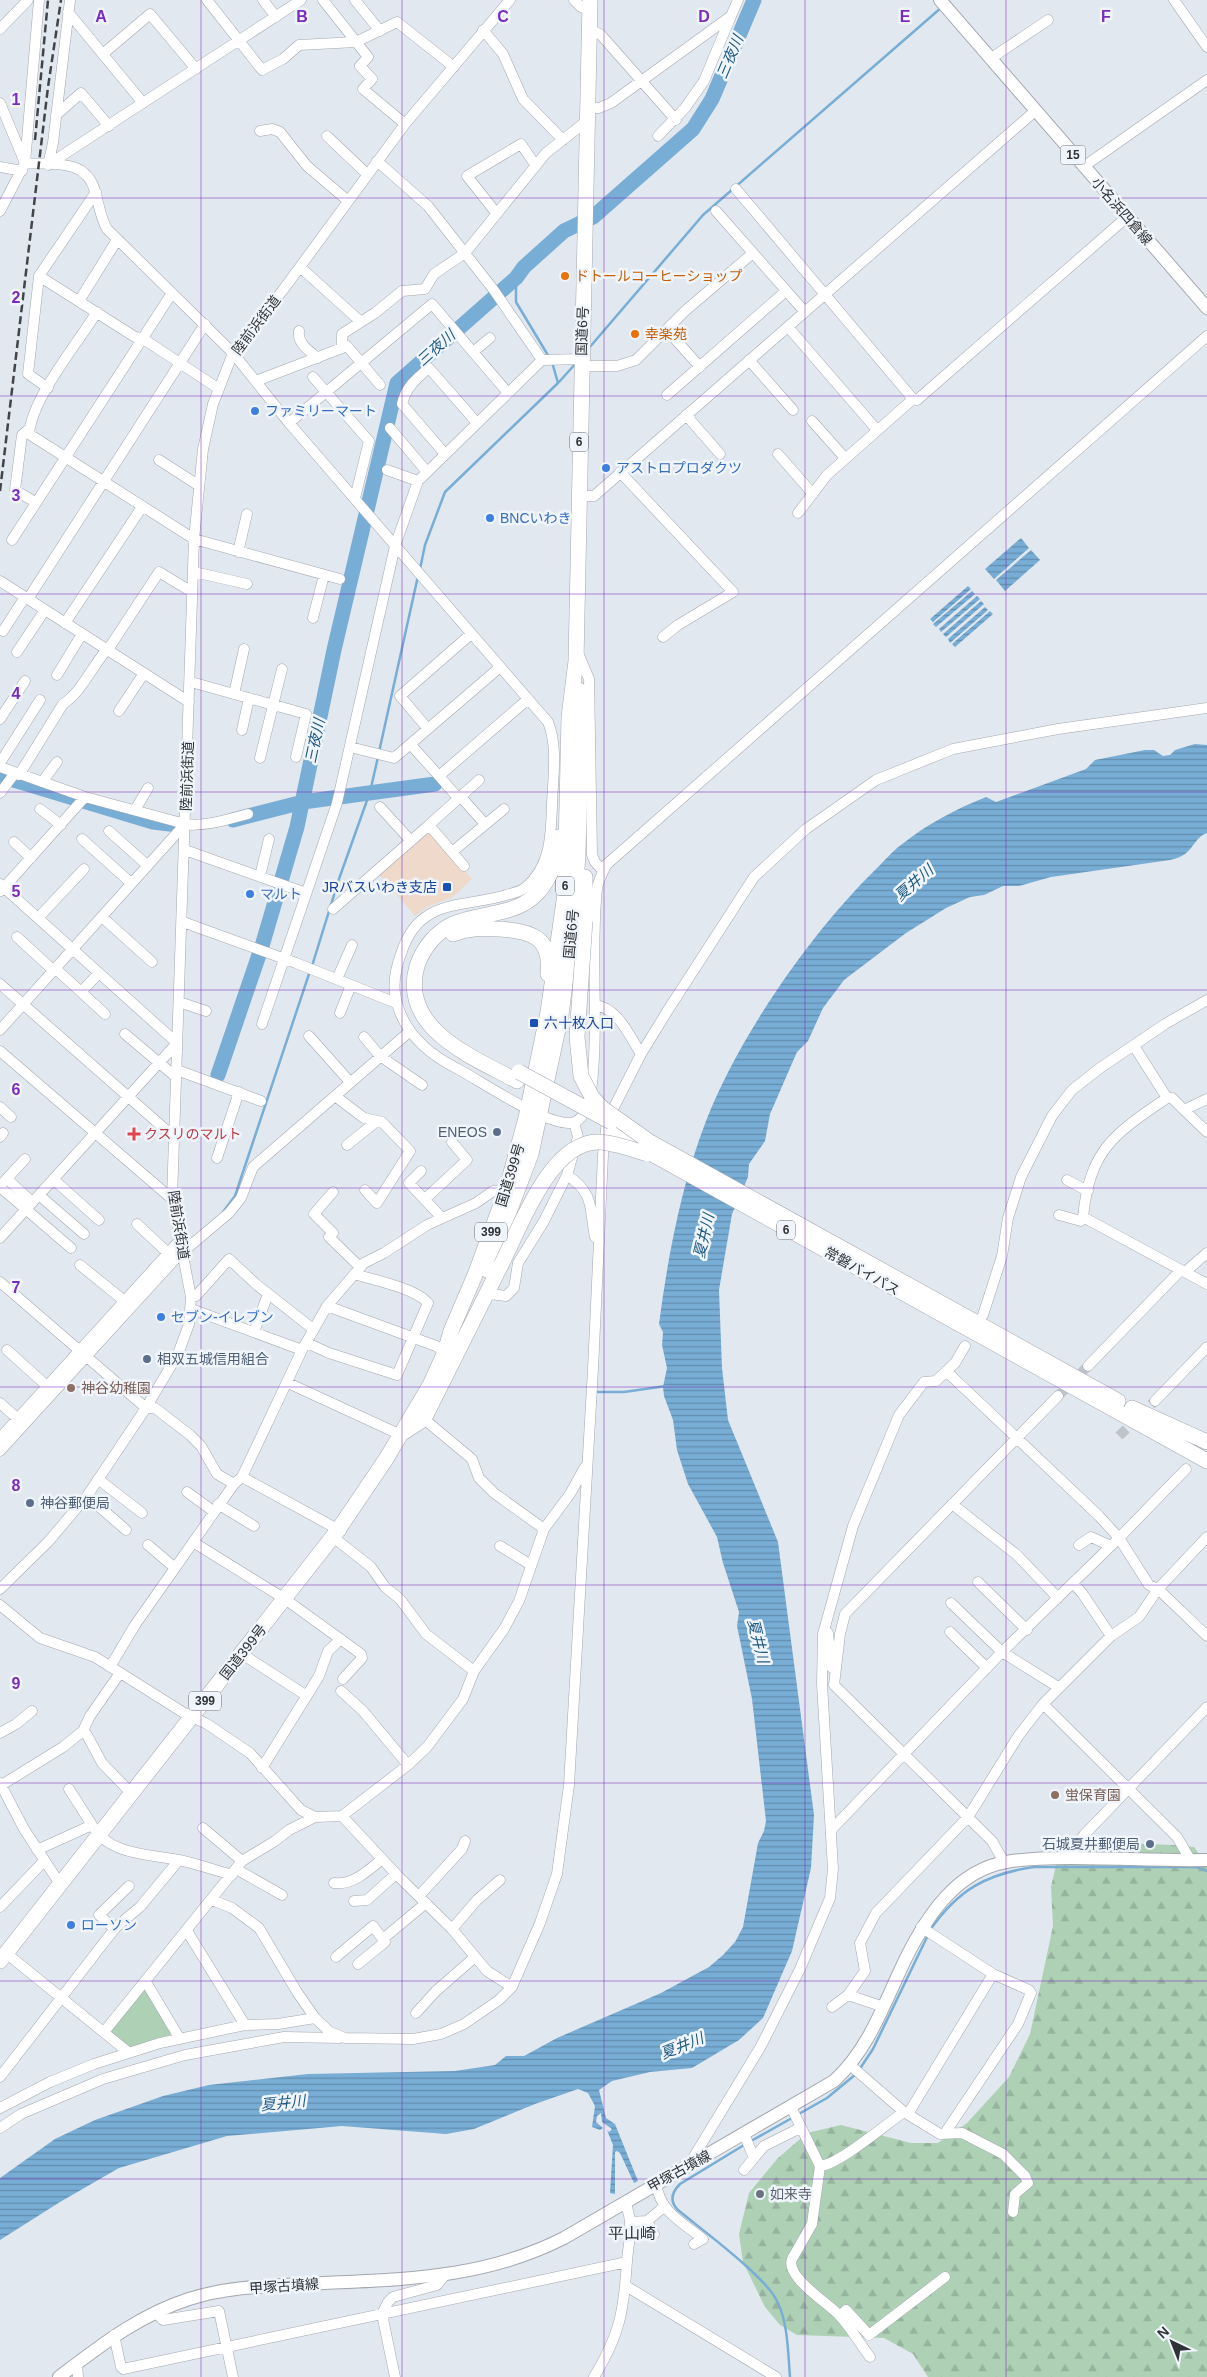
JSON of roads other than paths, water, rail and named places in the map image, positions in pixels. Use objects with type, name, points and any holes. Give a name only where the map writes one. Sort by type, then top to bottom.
[{"type":"highway","name":"国道6号","points":[[535,1111],[537,1073],[557,958],[565,894],[569,717],[576,654],[590,5]]},
{"type":"highway","name":"国道6号","points":[[535,1111],[561,1015],[572,929],[578,856],[581,710],[576,654]]},
{"type":"highway","name":"6","points":[[518,1076],[463,1051],[436,1032],[425,1020],[418,1003],[414,986],[415,973],[426,948],[442,930],[475,917],[506,910],[524,903],[541,888],[549,876],[558,842],[564,712],[576,654]]},
{"type":"highway","name":"6","points":[[580,756],[585,822],[585,921],[577,1037],[581,1076],[592,1097],[602,1108],[649,1148]]},
{"type":"highway","name":"6","points":[[518,1076],[456,1037],[443,1026],[426,1000],[425,972],[436,951],[454,934],[482,928],[521,930],[536,935],[544,944],[549,966],[537,1073]]},
{"type":"highway","name":"常磐バイパス","points":[[518,1076],[962,1319],[1132,1408],[1207,1450]]},
{"type":"highway","name":"国道399号","points":[[3,1957],[60,1884],[95,1831],[131,1793],[337,1533],[401,1435],[430,1385],[445,1352],[451,1331],[475,1275],[535,1111]]},
{"type":"highway","name":"国道399号","points":[[445,1352],[460,1333],[502,1234],[531,1154],[535,1111]]},
{"type":"highway","name":"6","points":[[401,1435],[424,1419],[491,1292],[501,1265],[550,1170],[568,1153],[581,1146],[597,1142],[649,1148]]},
{"type":"highway","name":"常磐バイパス","points":[[962,1319],[1070,1386],[1207,1461]]},
{"type":"highway","points":[[1070,1386],[1092,1404],[1207,1469]]},
{"type":"highway","points":[[1132,1408],[1207,1442]]},
{"type":"main road","name":"小名浜四倉線","points":[[940,0],[1207,308]]},
{"type":"main road","name":"甲塚古墳線","points":[[59,2377],[114,2335],[154,2312],[191,2299],[228,2290],[276,2285],[444,2275],[483,2269],[522,2257],[564,2238],[688,2166],[796,2116],[834,2081],[855,2070],[884,2007],[927,1930],[939,1904],[952,1891],[972,1876],[1004,1862],[1032,1858],[1207,1860]]},
{"type":"street","points":[[2,21],[28,0]]},
{"type":"street","points":[[0,212],[24,167],[38,0]]},
{"type":"street","points":[[48,165],[70,0]]},
{"type":"street","points":[[207,0],[262,70],[283,59],[299,46],[356,42],[397,22],[454,67]]},
{"type":"street","points":[[263,0],[276,17]]},
{"type":"street","points":[[48,165],[301,0]]},
{"type":"street","points":[[323,0],[368,57],[360,66],[372,79],[363,89],[404,124]]},
{"type":"street","points":[[355,0],[380,31]]},
{"type":"street","name":"陸前浜街道","points":[[0,1589],[48,1542],[87,1496],[146,1408],[178,1354],[191,1309],[191,1297],[172,1199],[191,682],[194,539],[203,449],[213,404],[233,353],[300,267],[404,124],[510,0]]},
{"type":"street","points":[[574,0],[581,7],[590,5]]},
{"type":"street","points":[[658,136],[676,119],[695,96],[704,81],[738,0]]},
{"type":"street","points":[[1174,0],[1207,47]]},
{"type":"street","points":[[68,12],[104,53],[143,103]]},
{"type":"street","points":[[104,53],[150,14],[196,68]]},
{"type":"street","points":[[256,381],[342,348],[342,334],[402,291],[425,289],[434,274],[465,253],[546,154],[563,140],[588,114],[611,103],[731,16]]},
{"type":"street","points":[[990,59],[1048,20]]},
{"type":"street","points":[[590,29],[602,35],[640,81],[676,119]]},
{"type":"street","points":[[483,30],[503,54],[523,99],[563,140]]},
{"type":"street","points":[[1083,167],[1207,80]]},
{"type":"street","points":[[56,115],[81,94],[109,126]]},
{"type":"street","points":[[0,103],[24,167]]},
{"type":"street","points":[[579,496],[594,496],[1036,111]]},
{"type":"street","points":[[260,131],[272,129],[280,132],[307,166],[347,200]]},
{"type":"street","points":[[327,136],[368,174]]},
{"type":"street","points":[[497,214],[467,176],[521,144],[536,166]]},
{"type":"street","points":[[377,161],[428,206],[493,289],[543,359]]},
{"type":"street","points":[[0,167],[64,165],[84,171],[90,178],[96,192],[101,219],[116,240],[206,324],[233,353],[289,423],[499,668],[548,722],[553,736],[549,848],[542,868],[524,889],[502,896],[448,905],[420,923],[405,943],[398,961],[394,987],[396,1003],[409,1032],[427,1051],[535,1111],[569,1123],[579,1120],[585,1112],[592,1082],[596,1028],[596,909],[598,886],[606,865],[1207,336]]},
{"type":"street","points":[[736,189],[913,399]]},
{"type":"street","points":[[48,388],[28,374],[39,276],[96,192]]},
{"type":"street","points":[[716,211],[805,312]]},
{"type":"street","points":[[798,513],[827,475],[845,458],[913,399],[917,400],[1127,217]]},
{"type":"street","points":[[79,301],[116,240]]},
{"type":"street","points":[[262,1024],[337,803],[395,546],[418,481],[543,359],[616,366],[636,360],[686,311],[753,253]]},
{"type":"street","points":[[300,267],[361,322]]},
{"type":"street","points":[[39,276],[135,337],[142,338],[219,388]]},
{"type":"street","points":[[667,395],[786,291]]},
{"type":"street","points":[[12,540],[172,293]]},
{"type":"street","points":[[289,423],[432,304],[508,393]]},
{"type":"street","points":[[98,312],[48,388],[30,420],[29,434],[194,539],[340,579]]},
{"type":"street","points":[[3,630],[27,598],[104,483],[206,324]]},
{"type":"street","points":[[788,327],[877,430]]},
{"type":"street","points":[[668,330],[700,366]]},
{"type":"street","points":[[299,331],[298,336],[302,343],[318,358]]},
{"type":"street","points":[[473,352],[490,338]]},
{"type":"street","points":[[347,346],[380,385]]},
{"type":"street","points":[[749,360],[793,410]]},
{"type":"street","points":[[445,454],[402,404],[404,394],[410,385],[429,368],[477,423]]},
{"type":"street","points":[[313,377],[368,441],[355,498]]},
{"type":"street","points":[[686,415],[720,454]]},
{"type":"street","points":[[812,421],[845,458]]},
{"type":"street","points":[[390,428],[428,472]]},
{"type":"street","points":[[29,430],[22,435],[15,490],[30,499]]},
{"type":"street","points":[[778,454],[814,494]]},
{"type":"street","points":[[159,460],[198,485]]},
{"type":"street","points":[[387,470],[418,481]]},
{"type":"street","points":[[620,472],[733,592],[678,624],[664,637]]},
{"type":"street","points":[[65,623],[142,507]]},
{"type":"street","points":[[238,552],[247,514]]},
{"type":"street","points":[[0,793],[17,774],[64,704],[72,698],[159,572],[192,592]]},
{"type":"street","points":[[194,572],[247,584]]},
{"type":"street","points":[[313,618],[324,575]]},
{"type":"street","points":[[0,581],[189,702]]},
{"type":"street","points":[[17,652],[45,610]]},
{"type":"street","points":[[57,674],[82,634]]},
{"type":"street","points":[[428,729],[400,696],[471,634]]},
{"type":"street","points":[[234,694],[244,649]]},
{"type":"street","points":[[576,654],[589,679],[592,855],[603,871]]},
{"type":"street","points":[[350,747],[394,758],[499,668]]},
{"type":"street","points":[[260,758],[282,669]]},
{"type":"street","points":[[119,711],[144,673]]},
{"type":"street","points":[[0,719],[25,681]]},
{"type":"street","points":[[191,682],[306,714],[296,757]]},
{"type":"street","points":[[242,730],[249,698]]},
{"type":"street","points":[[40,700],[0,765],[17,774],[85,797],[185,824],[192,825],[224,820],[248,814]]},
{"type":"street","points":[[439,776],[527,700]]},
{"type":"street","points":[[0,2128],[20,2114],[103,2079],[185,2055],[284,2037],[413,2039],[441,2034],[464,2024],[483,2012],[512,1986],[531,1946],[557,1874],[569,1785],[583,1560],[586,1466],[603,1155],[607,1122],[642,1054],[754,877],[806,829],[876,780],[954,749],[1058,729],[1207,708]]},
{"type":"street","points":[[411,745],[485,824]]},
{"type":"street","points":[[42,782],[57,762]]},
{"type":"street","points":[[333,909],[479,780]]},
{"type":"street","points":[[135,810],[148,788]]},
{"type":"street","points":[[2,1232],[32,1202],[94,1132],[178,1043],[38,918],[1,888],[31,858],[85,797]]},
{"type":"street","points":[[380,806],[411,841]]},
{"type":"street","points":[[40,809],[61,824]]},
{"type":"street","points":[[452,852],[504,809]]},
{"type":"street","points":[[0,1030],[185,824]]},
{"type":"street","points":[[429,825],[464,866]]},
{"type":"street","points":[[109,831],[147,865]]},
{"type":"street","points":[[82,839],[131,883]]},
{"type":"street","points":[[260,876],[269,839]]},
{"type":"street","points":[[14,842],[31,858]]},
{"type":"street","points":[[185,850],[306,893]]},
{"type":"street","points":[[38,918],[84,869]]},
{"type":"street","points":[[102,917],[152,962]]},
{"type":"street","points":[[183,922],[338,979],[396,1003]]},
{"type":"street","points":[[17,937],[106,1014]]},
{"type":"street","points":[[338,979],[352,945]]},
{"type":"street","points":[[81,992],[99,973]]},
{"type":"street","points":[[0,984],[174,1137]]},
{"type":"street","points":[[340,1014],[351,985]]},
{"type":"street","points":[[983,1316],[1002,1256],[1008,1218],[1021,1177],[1052,1116],[1072,1090],[1165,1024],[1207,1000]]},
{"type":"street","points":[[179,1002],[206,1011]]},
{"type":"street","points":[[595,1005],[606,1006],[617,1018],[642,1054]]},
{"type":"street","points":[[0,1451],[82,1355],[127,1306],[236,1203],[253,1167],[409,1032]]},
{"type":"street","points":[[125,1034],[158,1063],[176,1074],[239,1092],[261,1101]]},
{"type":"street","points":[[309,1036],[350,1082]]},
{"type":"street","points":[[364,1037],[380,1056],[422,1085]]},
{"type":"street","points":[[1134,1046],[1167,1098]]},
{"type":"street","points":[[0,1051],[172,1199]]},
{"type":"street","points":[[217,1158],[239,1092]]},
{"type":"street","points":[[335,1096],[364,1118],[382,1122],[410,1150],[377,1203],[365,1190]]},
{"type":"street","points":[[1207,1132],[1172,1098],[1167,1098],[1124,1127],[1098,1158],[1088,1191],[1083,1217],[1207,1284]]},
{"type":"street","points":[[1184,1110],[1207,1099]]},
{"type":"street","points":[[0,1107],[11,1117]]},
{"type":"street","points":[[347,1145],[377,1121]]},
{"type":"street","points":[[491,1292],[506,1296],[514,1288],[518,1263],[544,1222],[567,1175],[578,1137],[574,1122]]},
{"type":"street","points":[[425,1200],[467,1160],[452,1142]]},
{"type":"street","points":[[25,1159],[2,1184],[84,1234]]},
{"type":"street","points":[[422,1171],[409,1183],[442,1218]]},
{"type":"street","points":[[567,1175],[579,1183],[588,1195],[598,1252]]},
{"type":"street","points":[[52,1179],[99,1220]]},
{"type":"street","points":[[1066,1180],[1088,1191]]},
{"type":"street","points":[[110,1667],[135,1625],[216,1508],[238,1480],[288,1383],[304,1347],[327,1306],[364,1263],[442,1218],[476,1203],[493,1191],[506,1191]]},
{"type":"street","points":[[191,1309],[254,1332],[397,1375],[428,1303],[424,1298],[357,1271],[329,1237],[333,1233],[314,1214],[333,1192]]},
{"type":"street","points":[[32,1202],[71,1248]]},
{"type":"street","points":[[1059,1215],[1081,1221]]},
{"type":"street","points":[[137,1224],[168,1253]]},
{"type":"street","points":[[127,1306],[179,1241]]},
{"type":"street","points":[[1088,1366],[1183,1271],[1207,1253]]},
{"type":"street","points":[[191,1297],[196,1296],[230,1259],[268,1294],[314,1330]]},
{"type":"street","points":[[80,1264],[122,1299],[127,1306]]},
{"type":"street","points":[[0,1282],[82,1355],[146,1408],[155,1408],[190,1435],[201,1446],[217,1474],[238,1480],[337,1533],[371,1567],[373,1574],[384,1587],[400,1599],[426,1634],[474,1671]]},
{"type":"street","points":[[254,1332],[268,1294]]},
{"type":"street","points":[[327,1306],[445,1352]]},
{"type":"street","points":[[688,2166],[697,2155],[700,2144],[761,2046],[800,1969],[830,1898],[833,1869],[832,1829],[823,1696],[823,1634],[826,1620],[853,1526],[899,1415],[924,1382],[936,1381],[955,1363],[965,1346]]},
{"type":"street","points":[[1155,1401],[1207,1347]]},
{"type":"street","points":[[7,1350],[48,1386]]},
{"type":"street","points":[[0,1438],[48,1386],[82,1355]]},
{"type":"street","points":[[946,1371],[1017,1440],[1064,1480],[1149,1584],[1158,1589],[1207,1636]]},
{"type":"street","points":[[288,1383],[401,1435]]},
{"type":"street","points":[[823,1696],[834,1681],[840,1634],[845,1614],[1058,1396]]},
{"type":"street","points":[[0,1403],[18,1418]]},
{"type":"street","points":[[424,1419],[472,1459],[479,1478],[494,1493],[544,1530]]},
{"type":"street","points":[[104,2032],[237,1868],[289,1830],[315,1817],[342,1816],[408,1765],[426,1747],[463,1700],[474,1671],[504,1629],[519,1601],[530,1565],[544,1530],[570,1494],[586,1466]]},
{"type":"street","points":[[832,1829],[1002,1652],[1027,1630],[1186,1469]]},
{"type":"street","points":[[98,1479],[142,1514]]},
{"type":"street","points":[[187,1492],[254,1526]]},
{"type":"street","points":[[87,1496],[126,1530]]},
{"type":"street","points":[[952,1504],[1017,1555],[1058,1598]]},
{"type":"street","points":[[1079,1545],[1091,1537],[1115,1542]]},
{"type":"street","points":[[832,2008],[848,1995],[865,1972],[860,1944],[876,1913],[968,1817],[1019,1735],[1043,1704],[1111,1636],[1139,1617],[1158,1589],[1207,1537]]},
{"type":"street","points":[[192,1542],[285,1599],[361,1654],[362,1658],[343,1678]]},
{"type":"street","points":[[148,1545],[175,1568]]},
{"type":"street","points":[[500,1546],[530,1565]]},
{"type":"street","points":[[978,1582],[1027,1630]]},
{"type":"street","points":[[1073,1583],[1111,1636]]},
{"type":"street","points":[[951,1603],[1002,1652],[1058,1688]]},
{"type":"street","points":[[0,1605],[40,1638],[62,1644],[95,1657],[250,1753],[301,1810],[315,1817]]},
{"type":"street","points":[[826,1620],[834,1681],[992,1841],[1004,1862]]},
{"type":"street","points":[[950,1632],[988,1668]]},
{"type":"street","points":[[262,1768],[319,1676],[328,1651],[341,1638]]},
{"type":"street","points":[[242,1654],[307,1696]]},
{"type":"street","points":[[60,1884],[37,1850],[0,1785],[63,1747],[83,1731],[90,1716],[120,1673]]},
{"type":"street","points":[[341,1691],[363,1711],[408,1765]]},
{"type":"street","points":[[1043,1704],[1177,1838],[1191,1861]]},
{"type":"street","points":[[1068,1858],[1084,1835],[1207,1707]]},
{"type":"street","points":[[0,1733],[16,1724],[32,1711]]},
{"type":"street","points":[[83,1731],[102,1763],[131,1793]]},
{"type":"street","points":[[69,1789],[95,1831],[106,1842],[145,1856],[237,1868]]},
{"type":"street","points":[[342,1816],[396,1874],[452,1929],[487,1971],[512,1986]]},
{"type":"street","points":[[203,1828],[237,1868],[282,1895]]},
{"type":"street","points":[[37,1850],[95,1831]]},
{"type":"street","points":[[358,1964],[385,1942],[384,1938],[423,1899],[462,1849],[465,1842]]},
{"type":"street","points":[[334,1883],[344,1883],[361,1876],[382,1859]]},
{"type":"street","points":[[0,2077],[115,1929],[140,1907],[178,1860]]},
{"type":"street","points":[[0,1907],[44,1861]]},
{"type":"street","points":[[354,1901],[367,1900],[396,1874]]},
{"type":"street","points":[[452,1929],[477,1900],[500,1880]]},
{"type":"street","points":[[115,1929],[99,1915],[129,1886]]},
{"type":"street","points":[[212,1900],[240,1913],[259,1928],[297,1992],[315,2018],[330,2032],[345,2038]]},
{"type":"street","points":[[336,1957],[373,1926],[384,1938]]},
{"type":"street","points":[[927,1930],[993,1974],[1029,1990],[1031,1998],[1018,2024],[945,2133]]},
{"type":"street","points":[[187,1931],[245,2025]]},
{"type":"street","points":[[3,1957],[63,1998],[128,2052]]},
{"type":"street","points":[[416,2013],[436,1991],[475,1957]]},
{"type":"street","points":[[820,2166],[827,2166],[906,2113],[993,1974]]},
{"type":"street","points":[[146,1982],[180,2039]]},
{"type":"street","points":[[848,1995],[884,2007]]},
{"type":"street","points":[[0,2108],[50,2082],[128,2052],[245,2025],[278,2024],[315,2018]]},
{"type":"street","points":[[855,2070],[906,2113],[940,2134],[962,2133],[1003,2154],[1025,2176],[1028,2183],[1015,2194],[1013,2212]]},
{"type":"street","points":[[744,2170],[796,2116],[820,2166],[812,2224],[790,2264],[800,2280],[840,2316],[870,2357]]},
{"type":"street","points":[[747,2140],[754,2158]]},
{"type":"street","points":[[656,2184],[659,2198],[664,2207],[703,2238],[694,2244]]},
{"type":"street","points":[[594,2377],[607,2356],[617,2333],[626,2286],[631,2222],[625,2202]]},
{"type":"street","points":[[631,2222],[647,2221],[664,2207]]},
{"type":"street","points":[[647,2221],[654,2234]]},
{"type":"street","points":[[114,2335],[123,2369],[627,2262]]},
{"type":"street","points":[[395,2377],[382,2314],[390,2299],[437,2285],[444,2275]]},
{"type":"street","points":[[840,2316],[846,2310],[869,2335],[945,2277]]},
{"type":"street","points":[[626,2286],[776,2377]]},
{"type":"street","points":[[154,2312],[163,2320],[219,2311],[233,2377]]},
{"type":"street","points":[[77,2363],[78,2377]]},
{"type":"water","points":[[1021,538],[1029,548],[994,579],[985,569]]},
{"type":"water","points":[[1031,550],[1040,560],[1005,591],[996,580]]},
{"type":"water","points":[[968,586],[971,589],[933,622],[930,619]]},
{"type":"water","points":[[972,591],[975,594],[936,627],[933,624]]},
{"type":"water","points":[[977,596],[980,599],[941,632],[939,629]]},
{"type":"water","points":[[981,601],[984,604],[946,637],[943,634]]},
{"type":"water","points":[[985,607],[988,610],[950,643],[948,639]]},
{"type":"water","points":[[990,611],[993,614],[955,647],[952,644]]},
{"type":"water","name":"夏井川","points":[[1195,744],[1207,745],[1207,833],[1188,851],[1182,856],[1170,860],[1051,877],[1019,886],[1003,886],[984,895],[970,897],[946,908],[906,933],[844,980],[823,1008],[808,1041],[797,1052],[770,1114],[765,1141],[749,1164],[748,1177],[732,1214],[719,1290],[722,1368],[728,1420],[778,1542],[814,1815],[811,1868],[792,1951],[763,2018],[739,2040],[692,2068],[650,2072],[612,2081],[599,2090],[606,2118],[615,2124],[638,2181],[634,2183],[620,2153],[617,2151],[615,2152],[615,2194],[610,2193],[613,2145],[607,2130],[609,2132],[612,2129],[602,2122],[601,2113],[597,2116],[596,2122],[603,2128],[600,2130],[592,2127],[595,2106],[588,2093],[578,2089],[474,2129],[446,2134],[342,2126],[227,2136],[119,2168],[0,2240],[0,2178],[55,2139],[95,2120],[163,2096],[209,2085],[308,2074],[455,2071],[495,2065],[506,2056],[524,2056],[557,2038],[661,1993],[709,1967],[735,1942],[743,1927],[758,1843],[764,1831],[766,1821],[752,1699],[737,1626],[739,1612],[723,1563],[717,1537],[688,1484],[677,1450],[673,1420],[664,1396],[663,1387],[667,1368],[662,1345],[663,1332],[659,1324],[676,1221],[689,1171],[706,1121],[720,1089],[756,1022],[801,956],[850,896],[897,848],[921,830],[986,797],[996,802],[1086,769],[1095,760],[1145,750],[1154,750],[1163,756],[1170,755],[1175,750]]},
{"type":"waterway","name":"三夜川","points":[[218,1075],[262,946],[297,827],[334,650],[397,383],[516,278],[524,267],[564,231],[593,217],[693,129],[712,99],[754,0]]},
{"type":"waterway","points":[[589,348],[703,215],[942,7]]},
{"type":"waterway","points":[[516,278],[516,302],[549,357]]},
{"type":"waterway","points":[[420,569],[425,545],[445,492],[558,383],[552,362]]},
{"type":"waterway","points":[[559,382],[577,362]]},
{"type":"waterway","points":[[379,752],[418,576]]},
{"type":"waterway","points":[[312,966],[339,879],[370,792],[378,757]]},
{"type":"waterway","name":"三夜川","points":[[0,776],[153,822],[178,825]]},
{"type":"waterway","name":"三夜川","points":[[233,820],[303,802],[435,784]]},
{"type":"waterway","points":[[223,1212],[235,1196],[310,971]]},
{"type":"waterway","points":[[598,1392],[624,1392],[666,1386]]},
{"type":"waterway","points":[[930,1930],[951,1904],[974,1886],[987,1879],[1017,1870],[1034,1867],[1196,1867],[1207,1871]]},
{"type":"waterway","points":[[859,2070],[873,2049],[928,1935]]},
{"type":"waterway","points":[[797,2115],[827,2098],[856,2074]]},
{"type":"waterway","points":[[751,2141],[792,2118]]},
{"type":"waterway","points":[[744,2145],[680,2184],[673,2193],[673,2203],[678,2210],[747,2266],[777,2301],[781,2309],[787,2338],[790,2377]]},
{"type":"tunnel","points":[[1058,1396],[1088,1366]]},
{"type":"tunnel","points":[[1119,1436],[1155,1401]]},
{"type":"railway","points":[[35,140],[48,0]]},
{"type":"railway","points":[[0,491],[48,87],[61,0]]},
{"type":"place","name":"ドトールコーヒーショップ","points":[[565,276]]},
{"type":"place","name":"幸楽苑","points":[[635,334]]},
{"type":"place","name":"ファミリーマート","points":[[255,411]]},
{"type":"place","name":"アストロプロダクツ","points":[[606,468]]},
{"type":"place","name":"BNCいわき","points":[[490,518]]},
{"type":"place","name":"JRバスいわき支店","points":[[447,887]]},
{"type":"place","name":"マルト","points":[[250,894]]},
{"type":"place","name":"六十枚入口","points":[[534,1023]]},
{"type":"place","name":"ENEOS","points":[[497,1132]]},
{"type":"place","name":"クスリのマルト","points":[[134,1134]]},
{"type":"place","name":"セブン-イレブン","points":[[161,1317]]},
{"type":"place","name":"相双五城信用組合","points":[[147,1359]]},
{"type":"place","name":"神谷幼稚園","points":[[71,1388]]},
{"type":"place","name":"神谷郵便局","points":[[30,1503]]},
{"type":"place","name":"蛍保育園","points":[[1055,1795]]},
{"type":"place","name":"石城夏井郵便局","points":[[1150,1844]]},
{"type":"place","name":"ローソン","points":[[71,1925]]},
{"type":"place","name":"如来寺","points":[[760,2194]]},
{"type":"district","name":"平山崎","points":[[632,2233]]}]
